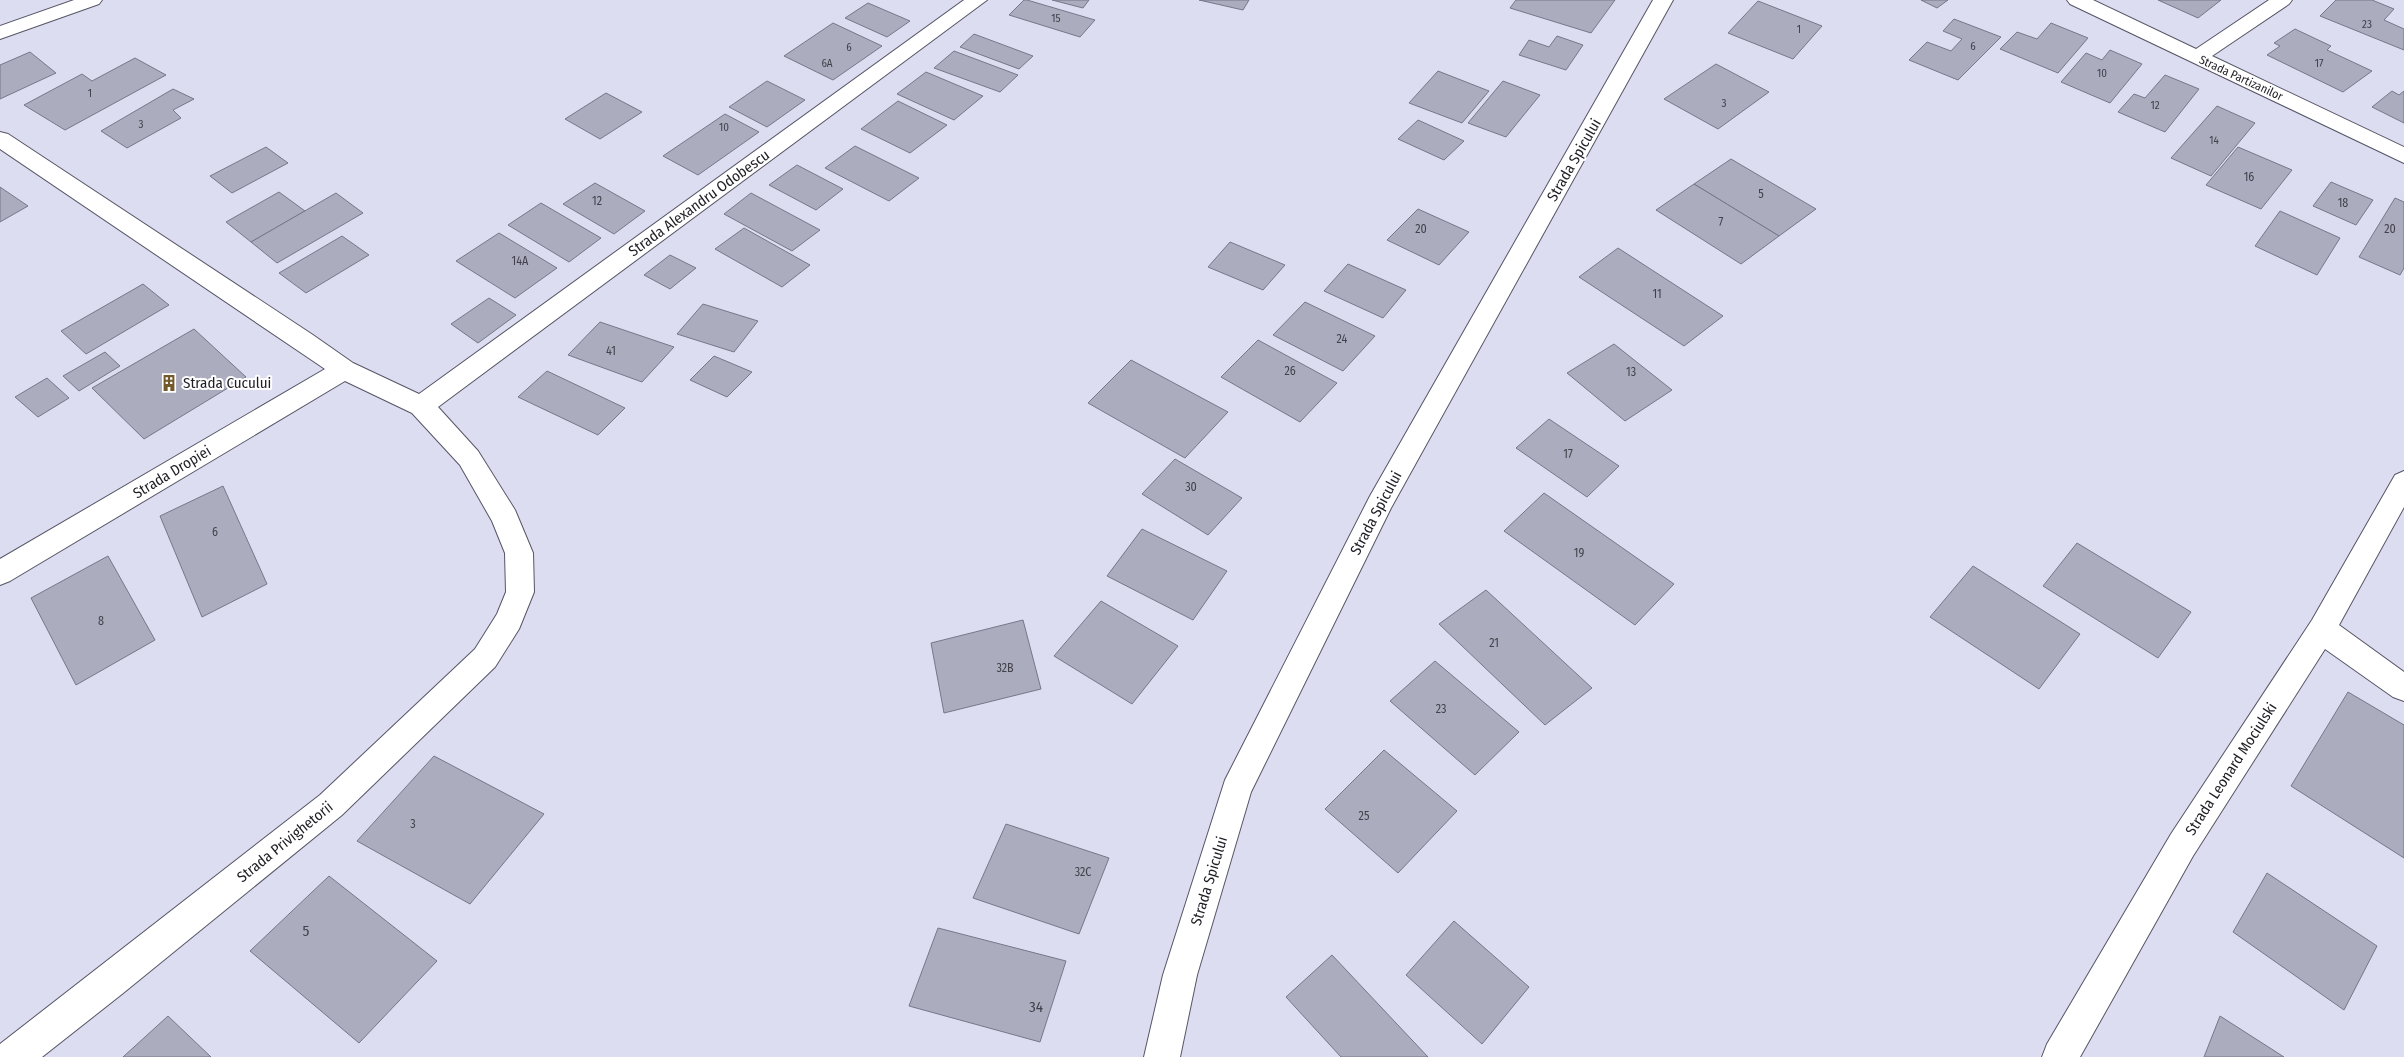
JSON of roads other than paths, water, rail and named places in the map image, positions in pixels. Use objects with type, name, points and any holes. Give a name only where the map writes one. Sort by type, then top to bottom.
[{"type":"street","points":[[0,33],[92,0]]},
{"type":"street","name":"Strada Alexandru Odobescu","points":[[421,406],[977,0]]},
{"type":"street","name":"Strada Spicului","points":[[1162,1057],[1180,976],[1236,790],[1380,504],[1663,0]]},
{"type":"street","name":"Strada Partizanilor","points":[[2078,0],[2404,156]]},
{"type":"street","points":[[2198,57],[2282,0]]},
{"type":"street","points":[[0,139],[304,341],[344,370],[421,406]]},
{"type":"street","name":"Strada Dropiei","points":[[0,573],[344,370]]},
{"type":"street","name":"Strada Privighetorii","points":[[13,1057],[331,805],[485,658],[508,620],[520,592],[519,553],[505,518],[469,458],[421,406]]},
{"type":"street","name":"Strada Leonard Mociulski","points":[[2060,1057],[2182,846],[2322,629],[2404,482]]},
{"type":"street","points":[[2322,629],[2356,656],[2404,688]]},
{"type":"place","name":"Strada Cucului","points":[[169,383]]}]
